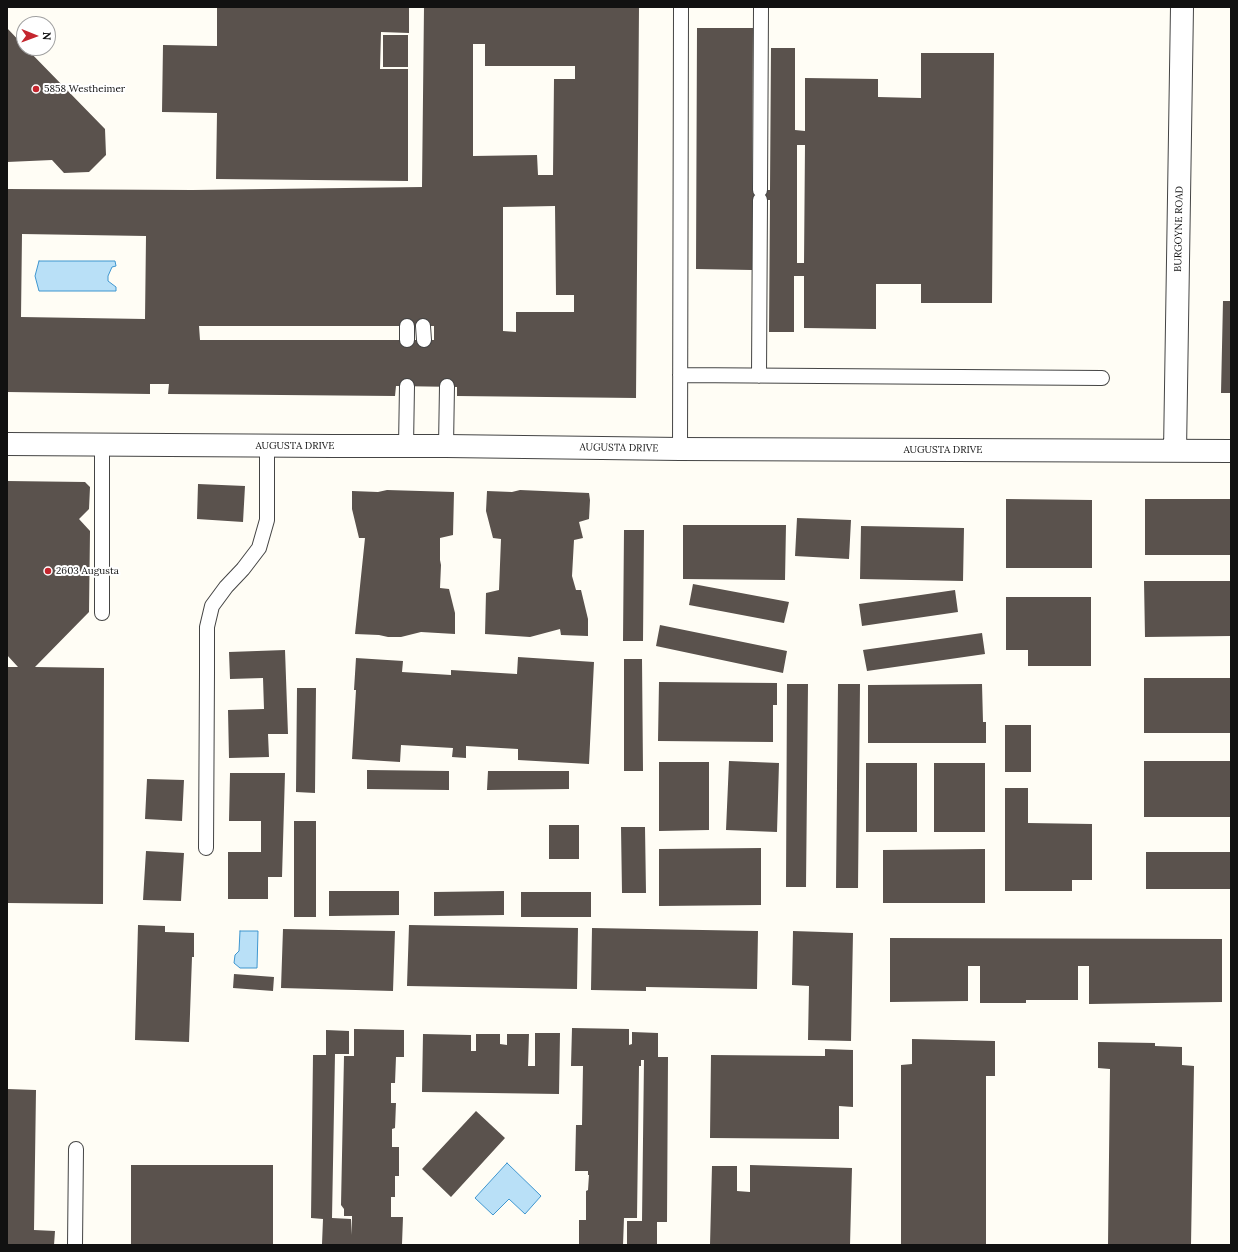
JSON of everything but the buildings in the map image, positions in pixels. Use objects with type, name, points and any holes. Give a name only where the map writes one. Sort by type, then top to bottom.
[{"type":"street","name":"BURGOYNE ROAD","points":[[1175,451],[1182,7]]},
{"type":"street","name":"AUGUSTA DRIVE","points":[[7,444],[1231,451]]},
{"type":"lane","points":[[680,448],[682,8]]},
{"type":"lane","points":[[759,376],[761,8]]},
{"type":"lane","points":[[680,375],[1102,378]]},
{"type":"lane","points":[[406,446],[407,386]]},
{"type":"lane","points":[[446,446],[447,386]]},
{"type":"lane","points":[[102,445],[102,613]]},
{"type":"lane","points":[[206,848],[207,627],[212,606],[259,548],[267,520],[267,446]]},
{"type":"lane","points":[[75,1245],[76,1149]]},
{"type":"water","points":[[39,261],[115,261],[116,266],[112,267],[108,276],[108,281],[116,287],[116,291],[39,291],[35,276]]},
{"type":"water","points":[[240,931],[258,931],[257,968],[240,968],[234,963],[235,955],[239,951]]},
{"type":"water","points":[[507,1163],[541,1196],[525,1214],[509,1199],[493,1215],[475,1198]]},
{"type":"place","name":"5858 Westheimer","points":[[36,89]]},
{"type":"place","name":"2603 Augusta","points":[[48,571]]}]
